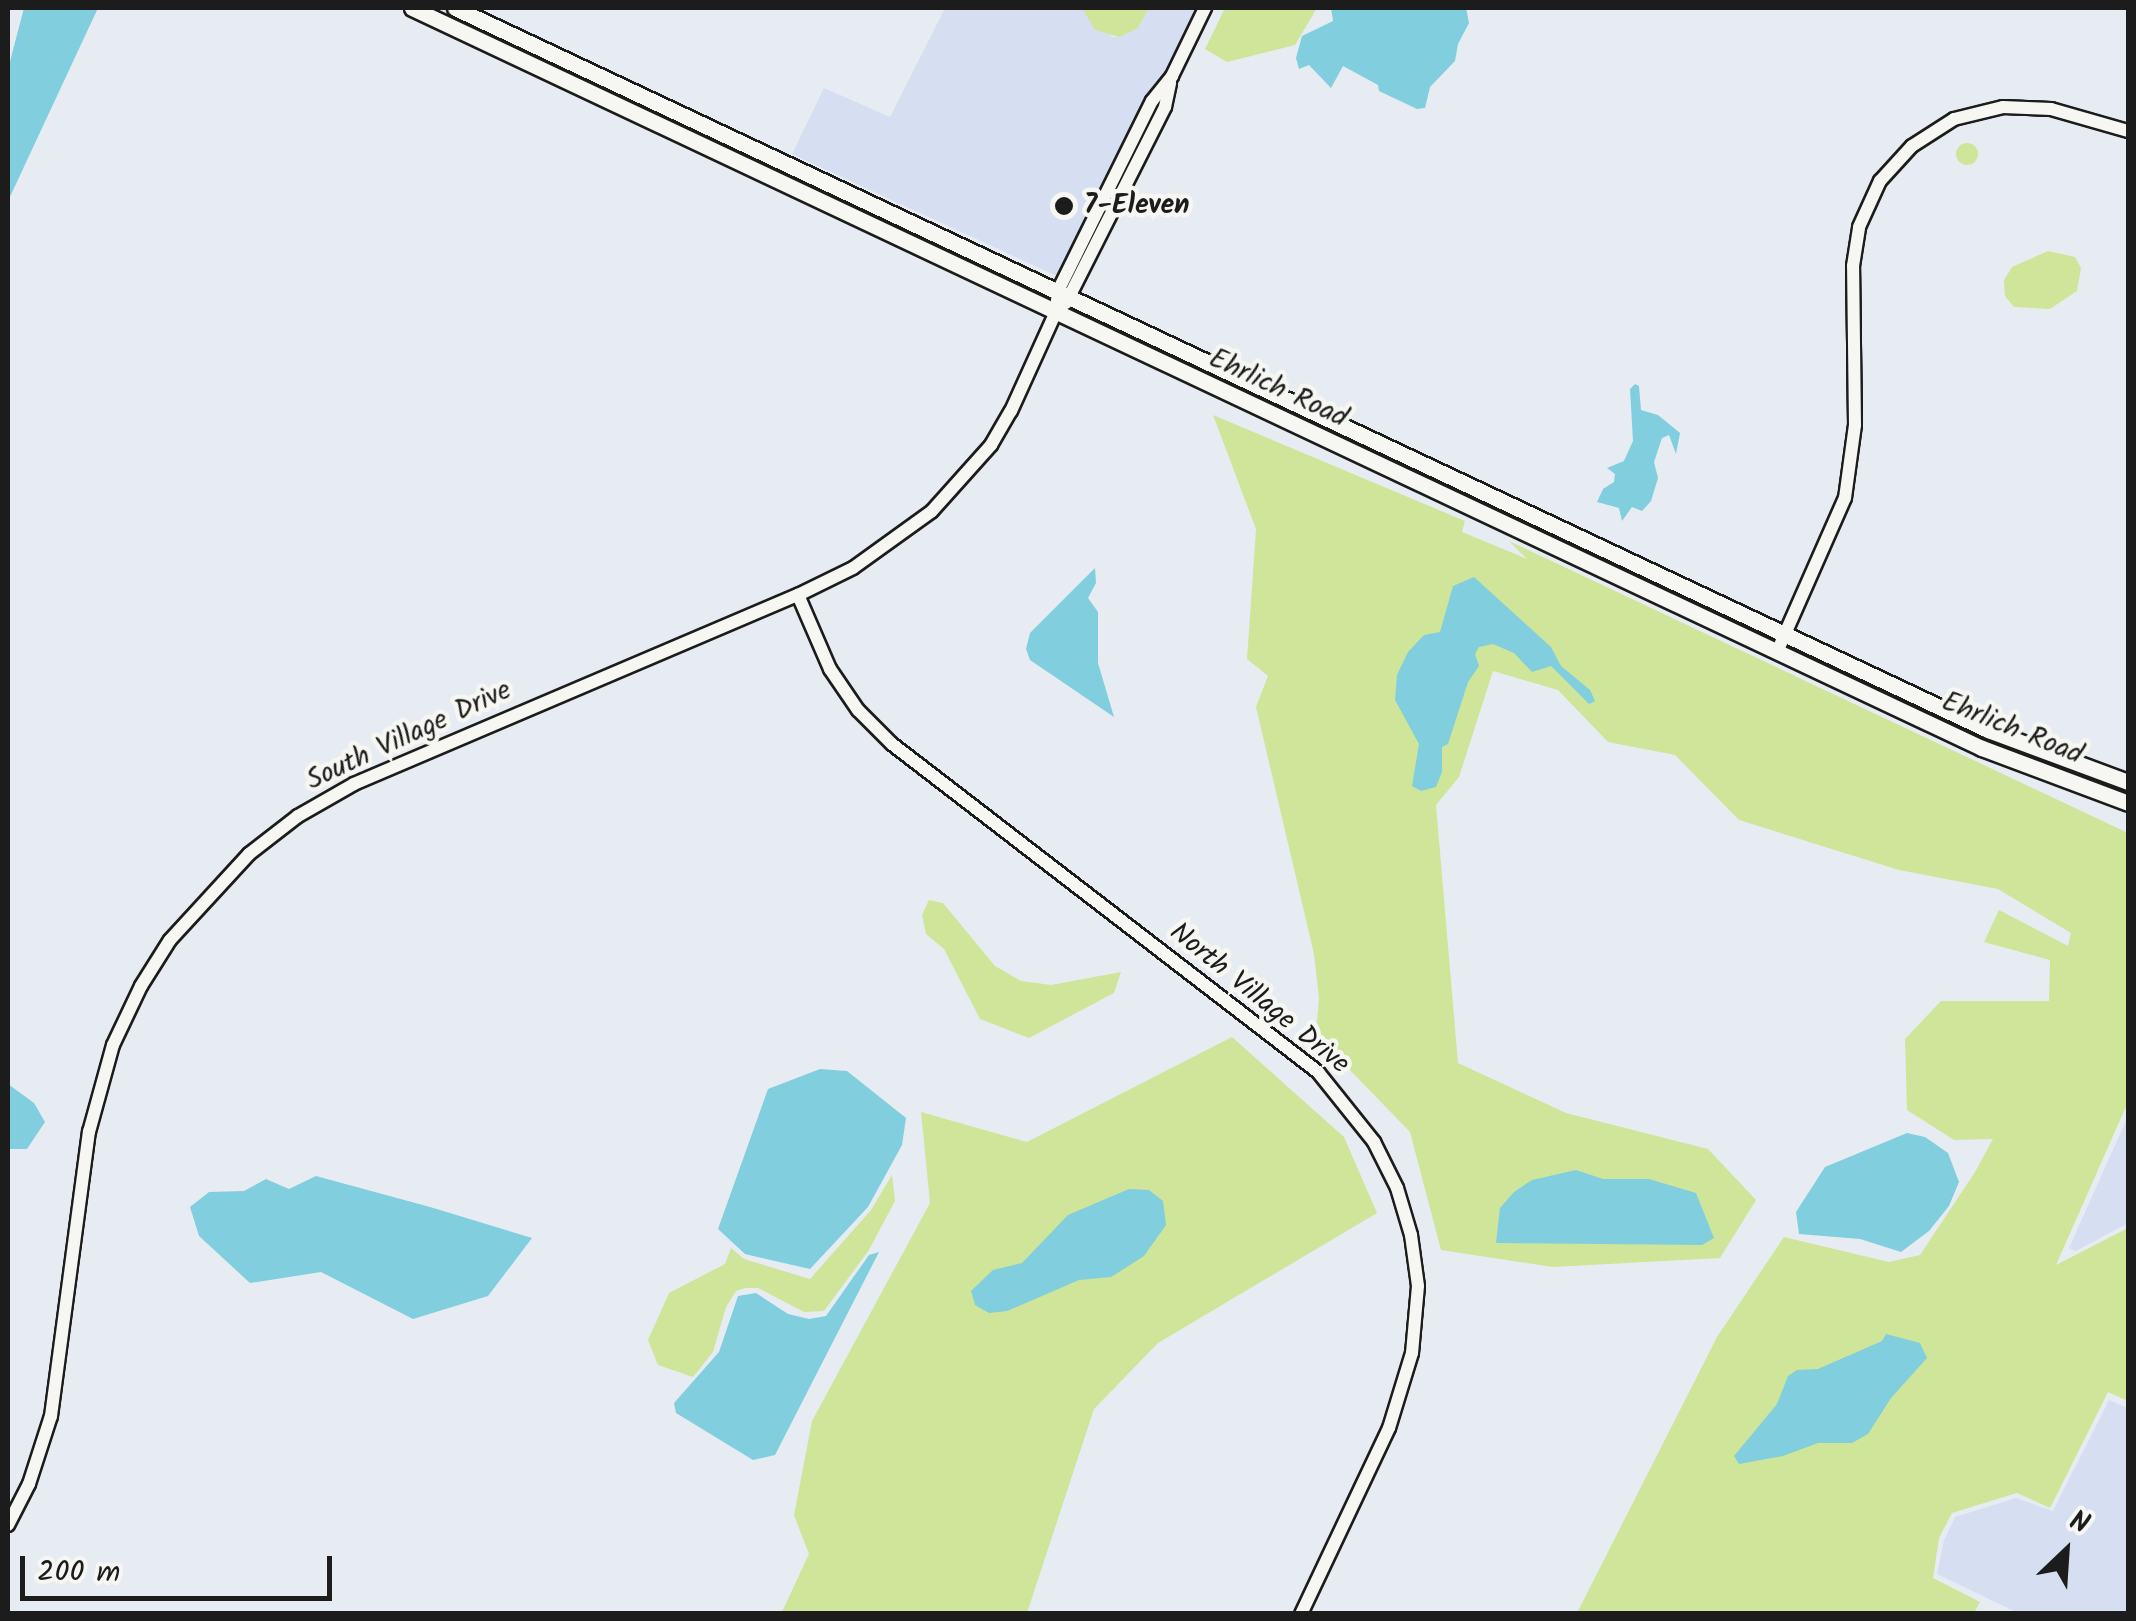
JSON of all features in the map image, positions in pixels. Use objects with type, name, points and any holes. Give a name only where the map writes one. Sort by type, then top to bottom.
[{"type":"main road","name":"Ehrlich Road","points":[[412,8],[1982,748],[2128,802]]},
{"type":"main road","name":"Ehrlich Road","points":[[456,8],[1988,730],[2128,782]]},
{"type":"main road","points":[[486,43],[518,46],[594,82],[604,79]]},
{"type":"street","points":[[1056,312],[1164,106],[1172,76],[1206,8]]},
{"type":"street","points":[[1777,652],[1839,516],[1851,473],[1857,361],[1853,266],[1859,227],[1880,181],[1912,146],[1954,119],[2003,107],[2050,109],[2128,132]]},
{"type":"street","name":"South Village Drive","points":[[8,1525],[30,1484],[51,1416],[89,1132],[113,1046],[149,973],[211,891],[298,816],[354,784],[798,595],[882,550],[962,480],[1011,412],[1056,312]]},
{"type":"street","name":"North Village Drive","points":[[798,595],[830,669],[858,710],[892,744],[1318,1072],[1374,1142],[1397,1188],[1411,1235],[1418,1286],[1412,1353],[1389,1428],[1301,1614]]},
{"type":"shaded area","points":[[945,8],[1082,8],[1112,37],[1119,37],[1138,28],[1149,8],[1199,8],[1059,277],[792,154],[824,88],[890,117]]},
{"type":"shaded area","points":[[2128,1116],[2128,1223],[2076,1251],[2069,1248]]},
{"type":"shaded area","points":[[2109,1400],[2128,1408],[2128,1613],[2018,1613],[1937,1574],[1944,1540],[1955,1517],[2016,1498],[2053,1511]]},
{"type":"green space","points":[[1082,8],[1149,8],[1138,28],[1119,37],[1095,30]]},
{"type":"green space","points":[[1225,8],[1317,8],[1295,45],[1227,62],[1205,49]]},
{"type":"green space","points":[[1967,143],[1975,146],[1975,162],[1967,165],[1959,162],[1956,154],[1959,146]]},
{"type":"green space","points":[[2048,251],[2075,257],[2081,268],[2077,291],[2050,309],[2014,307],[2005,296],[2004,280],[2012,267]]},
{"type":"green space","points":[[1213,415],[1465,521],[1462,532],[1527,559],[1509,541],[2128,833],[2128,1102],[2056,1265],[2128,1228],[2128,1401],[2108,1392],[2050,1508],[2017,1493],[1952,1513],[1939,1538],[1933,1578],[1980,1602],[1974,1613],[1577,1613],[1717,1337],[1784,1237],[1889,1262],[1920,1255],[1975,1172],[1993,1139],[1954,1140],[1907,1110],[1905,1039],[1941,1001],[2049,1001],[2050,960],[1984,942],[1999,910],[2068,946],[2071,933],[1998,889],[1899,870],[1739,820],[1675,755],[1608,742],[1558,690],[1493,671],[1459,777],[1436,805],[1458,1063],[1566,1113],[1708,1149],[1756,1200],[1720,1258],[1553,1267],[1441,1250],[1410,1132],[1316,1035],[1319,998],[1314,954],[1256,707],[1268,676],[1247,659],[1256,529]]},
{"type":"green space","points":[[929,900],[943,903],[995,966],[1021,981],[1051,985],[1121,972],[1114,993],[1029,1038],[980,1019],[944,949],[926,934],[922,915]]},
{"type":"green space","points":[[1232,1037],[1344,1137],[1377,1213],[1158,1343],[1094,1409],[1027,1613],[781,1614],[809,1554],[794,1515],[812,1421],[930,1203],[921,1112],[1027,1142]]},
{"type":"green space","points":[[892,1175],[895,1201],[869,1250],[824,1311],[804,1312],[758,1288],[745,1288],[736,1291],[726,1307],[713,1352],[693,1377],[658,1365],[648,1340],[669,1293],[725,1264],[731,1248],[744,1259],[810,1279],[871,1210]]},
{"type":"water","points":[[24,8],[98,8],[8,201],[8,69]]},
{"type":"water","points":[[1331,8],[1466,8],[1469,23],[1458,44],[1455,61],[1430,87],[1425,108],[1417,109],[1379,91],[1378,85],[1343,66],[1331,88],[1309,65],[1299,69],[1296,58],[1302,36],[1333,21]]},
{"type":"water","points":[[1635,384],[1639,386],[1641,410],[1658,415],[1680,433],[1676,454],[1669,435],[1662,438],[1654,462],[1658,478],[1651,501],[1642,511],[1632,507],[1622,521],[1619,508],[1597,502],[1603,489],[1614,482],[1615,474],[1607,468],[1624,461],[1633,441],[1630,389]]},
{"type":"water","points":[[1095,568],[1096,583],[1088,598],[1098,612],[1098,663],[1114,717],[1030,660],[1026,649],[1030,633]]},
{"type":"water","points":[[1474,577],[1551,647],[1561,666],[1590,690],[1595,701],[1589,704],[1551,666],[1532,672],[1514,653],[1493,644],[1479,647],[1475,654],[1479,666],[1468,682],[1448,744],[1442,747],[1442,772],[1436,787],[1421,791],[1412,786],[1419,744],[1395,700],[1397,675],[1408,652],[1424,635],[1440,632],[1453,586]]},
{"type":"water","points":[[820,1069],[847,1071],[906,1118],[902,1145],[868,1207],[810,1269],[745,1254],[718,1229],[768,1089]]},
{"type":"water","points":[[8,1084],[34,1103],[45,1122],[27,1149],[8,1149]]},
{"type":"water","points":[[1907,1133],[1925,1137],[1948,1153],[1959,1182],[1949,1206],[1929,1231],[1901,1252],[1860,1239],[1799,1234],[1796,1212],[1825,1167]]},
{"type":"water","points":[[1576,1170],[1603,1179],[1649,1179],[1696,1193],[1714,1238],[1702,1245],[1496,1243],[1500,1208],[1514,1192],[1532,1180]]},
{"type":"water","points":[[316,1176],[532,1238],[488,1296],[413,1319],[321,1272],[250,1283],[199,1236],[190,1207],[209,1192],[244,1191],[266,1179],[289,1189]]},
{"type":"water","points":[[1129,1189],[1149,1190],[1163,1201],[1166,1225],[1144,1256],[1111,1277],[1079,1280],[1007,1311],[989,1313],[975,1305],[971,1291],[993,1270],[1022,1263],[1068,1215]]},
{"type":"water","points":[[879,1252],[775,1455],[753,1460],[676,1413],[674,1403],[719,1352],[738,1296],[756,1293],[788,1314],[809,1319],[826,1316],[869,1255]]},
{"type":"water","points":[[1886,1334],[1920,1343],[1927,1358],[1891,1398],[1868,1434],[1852,1443],[1818,1443],[1783,1456],[1739,1464],[1734,1456],[1777,1404],[1788,1376],[1797,1370],[1818,1369],[1882,1341]]},
{"type":"place","name":"7-Eleven","points":[[1064,206]]}]
